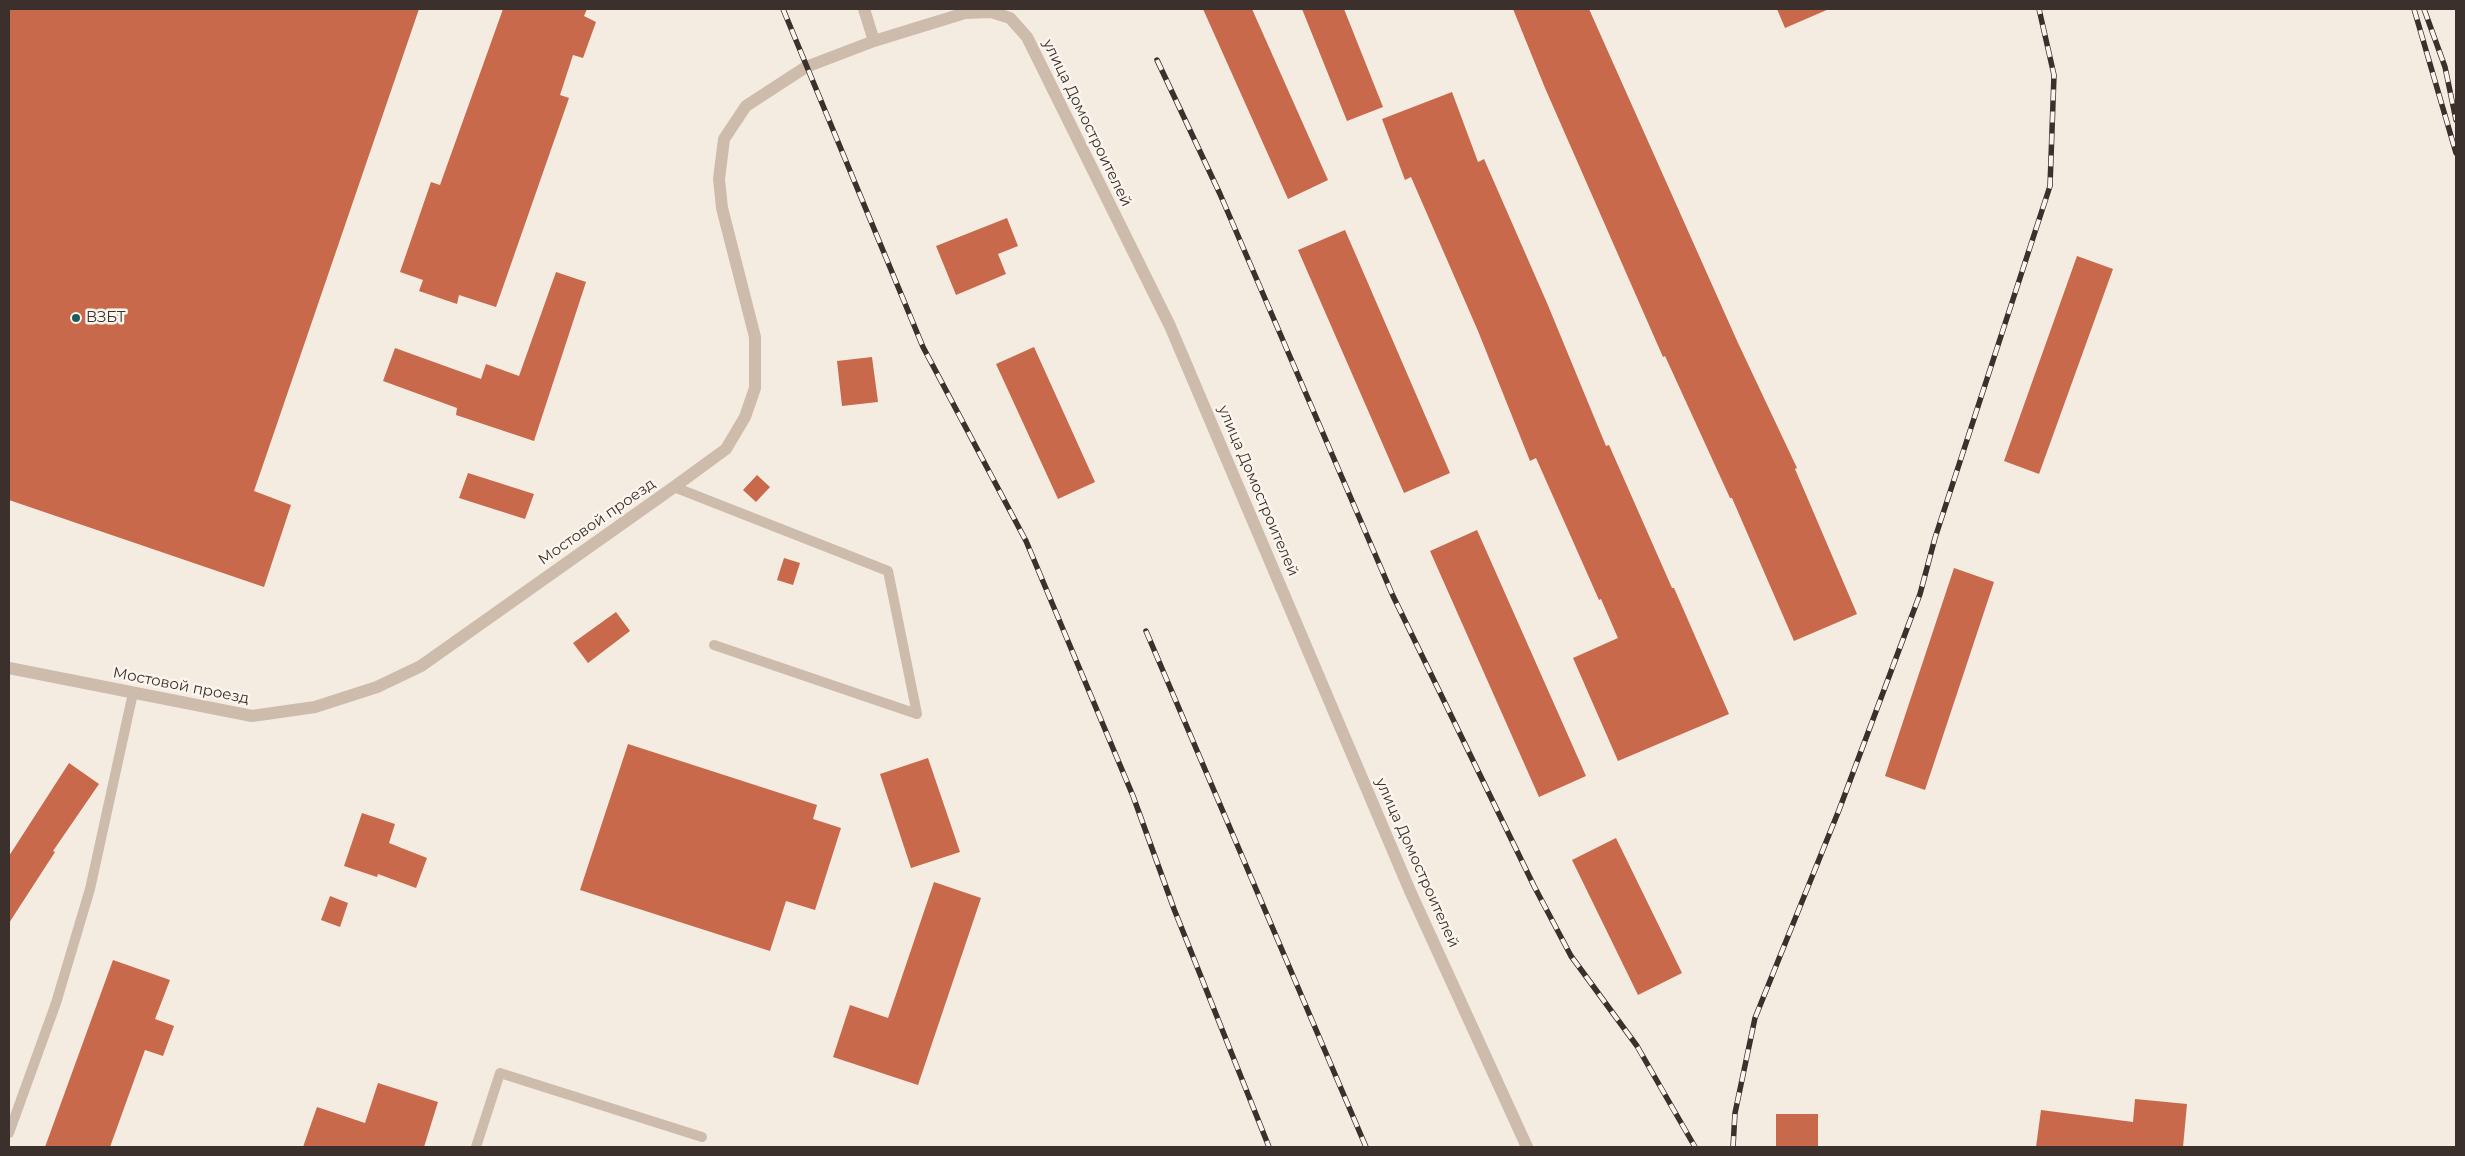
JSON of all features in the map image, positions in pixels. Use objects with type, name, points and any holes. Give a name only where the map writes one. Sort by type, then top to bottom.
[{"type":"street","points":[[864,9],[874,41]]},
{"type":"street","name":"улица Домостроителей","points":[[874,41],[965,13],[991,12],[1010,18],[1027,37],[1170,326],[1410,891],[1527,1147]]},
{"type":"street","name":"Мостовой проезд","points":[[9,668],[252,716],[315,707],[377,687],[421,666],[674,487],[726,449],[745,416],[755,388],[754,338],[722,208],[720,179],[724,139],[746,106],[806,67],[874,41]]},
{"type":"lane","points":[[674,487],[888,571],[917,714],[714,645]]},
{"type":"lane","points":[[9,1133],[56,1003],[90,889],[133,693]]},
{"type":"lane","points":[[476,1147],[500,1073],[702,1137]]},
{"type":"building","points":[[9,9],[419,9],[254,491],[291,505],[264,587],[9,500]]},
{"type":"building","points":[[503,9],[587,9],[584,16],[596,22],[583,58],[573,55],[560,95],[569,98],[496,307],[459,295],[457,304],[419,291],[423,280],[400,272],[431,182],[440,185]]},
{"type":"building","points":[[1203,9],[1252,9],[1328,180],[1288,199]]},
{"type":"building","points":[[1302,9],[1344,9],[1383,107],[1347,121]]},
{"type":"building","points":[[1513,9],[1589,9],[1738,343],[1797,468],[1795,469],[1857,614],[1794,641],[1732,498],[1730,498],[1665,356],[1663,357],[1545,88]]},
{"type":"building","points":[[1777,9],[1829,9],[1785,28]]},
{"type":"building","points":[[1452,92],[1478,162],[1484,159],[1547,303],[1606,446],[1609,445],[1729,714],[1618,761],[1573,658],[1618,638],[1601,599],[1599,600],[1536,458],[1530,461],[1478,331],[1411,177],[1405,180],[1382,119]]},
{"type":"building","points":[[1007,218],[1018,246],[998,254],[1006,274],[956,295],[936,246]]},
{"type":"building","points":[[1345,230],[1450,473],[1404,493],[1298,250]]},
{"type":"building","points":[[2077,256],[2113,269],[2039,474],[2004,461]]},
{"type":"building","points":[[556,272],[586,282],[534,441],[456,415],[457,408],[383,381],[395,348],[481,379],[486,364],[519,376]]},
{"type":"building","points":[[1034,347],[1095,482],[1058,499],[996,364]]},
{"type":"building","points":[[872,357],[878,402],[842,406],[837,361]]},
{"type":"building","points":[[468,473],[534,494],[525,519],[459,498]]},
{"type":"building","points":[[757,475],[770,487],[756,502],[743,490]]},
{"type":"building","points":[[1477,530],[1586,776],[1539,797],[1430,551]]},
{"type":"building","points":[[784,558],[800,563],[793,585],[777,580]]},
{"type":"building","points":[[1954,568],[1994,582],[1925,790],[1885,776]]},
{"type":"building","points":[[616,612],[630,631],[588,663],[573,643]]},
{"type":"building","points":[[628,744],[817,805],[813,819],[841,828],[815,910],[786,901],[770,951],[580,890]]},
{"type":"building","points":[[928,758],[960,852],[911,868],[880,774]]},
{"type":"building","points":[[69,763],[99,784],[53,851],[55,852],[9,923],[9,856]]},
{"type":"building","points":[[362,813],[395,824],[389,843],[427,858],[416,888],[378,874],[377,877],[344,866]]},
{"type":"building","points":[[1616,838],[1682,973],[1638,995],[1572,860]]},
{"type":"building","points":[[934,882],[981,898],[918,1085],[833,1057],[850,1005],[888,1018]]},
{"type":"building","points":[[330,896],[348,903],[340,927],[321,920]]},
{"type":"building","points":[[113,960],[170,980],[155,1019],[174,1026],[163,1056],[145,1050],[110,1147],[45,1147]]},
{"type":"building","points":[[378,1083],[438,1102],[424,1147],[303,1147],[317,1107],[365,1123]]},
{"type":"building","points":[[2135,1099],[2187,1104],[2183,1147],[2036,1147],[2041,1110],[2133,1122]]},
{"type":"building","points":[[1776,1114],[1818,1114],[1818,1147],[1776,1147]]},
{"type":"railway","points":[[783,9],[923,347],[1026,541],[1133,796],[1174,909],[1269,1147]]},
{"type":"railway","points":[[1733,1147],[1735,1113],[1755,1018],[1839,810],[1920,594],[1935,538],[2050,186],[2054,75],[2039,9]]},
{"type":"railway","points":[[2414,9],[2456,153]]},
{"type":"railway","points":[[2424,9],[2445,67],[2456,120]]},
{"type":"railway","points":[[1157,60],[1220,194],[1393,596],[1534,886],[1571,956],[1637,1046],[1695,1147]]},
{"type":"railway","points":[[1146,631],[1366,1147]]},
{"type":"place","name":"ВЗБТ","points":[[76,318]]}]
